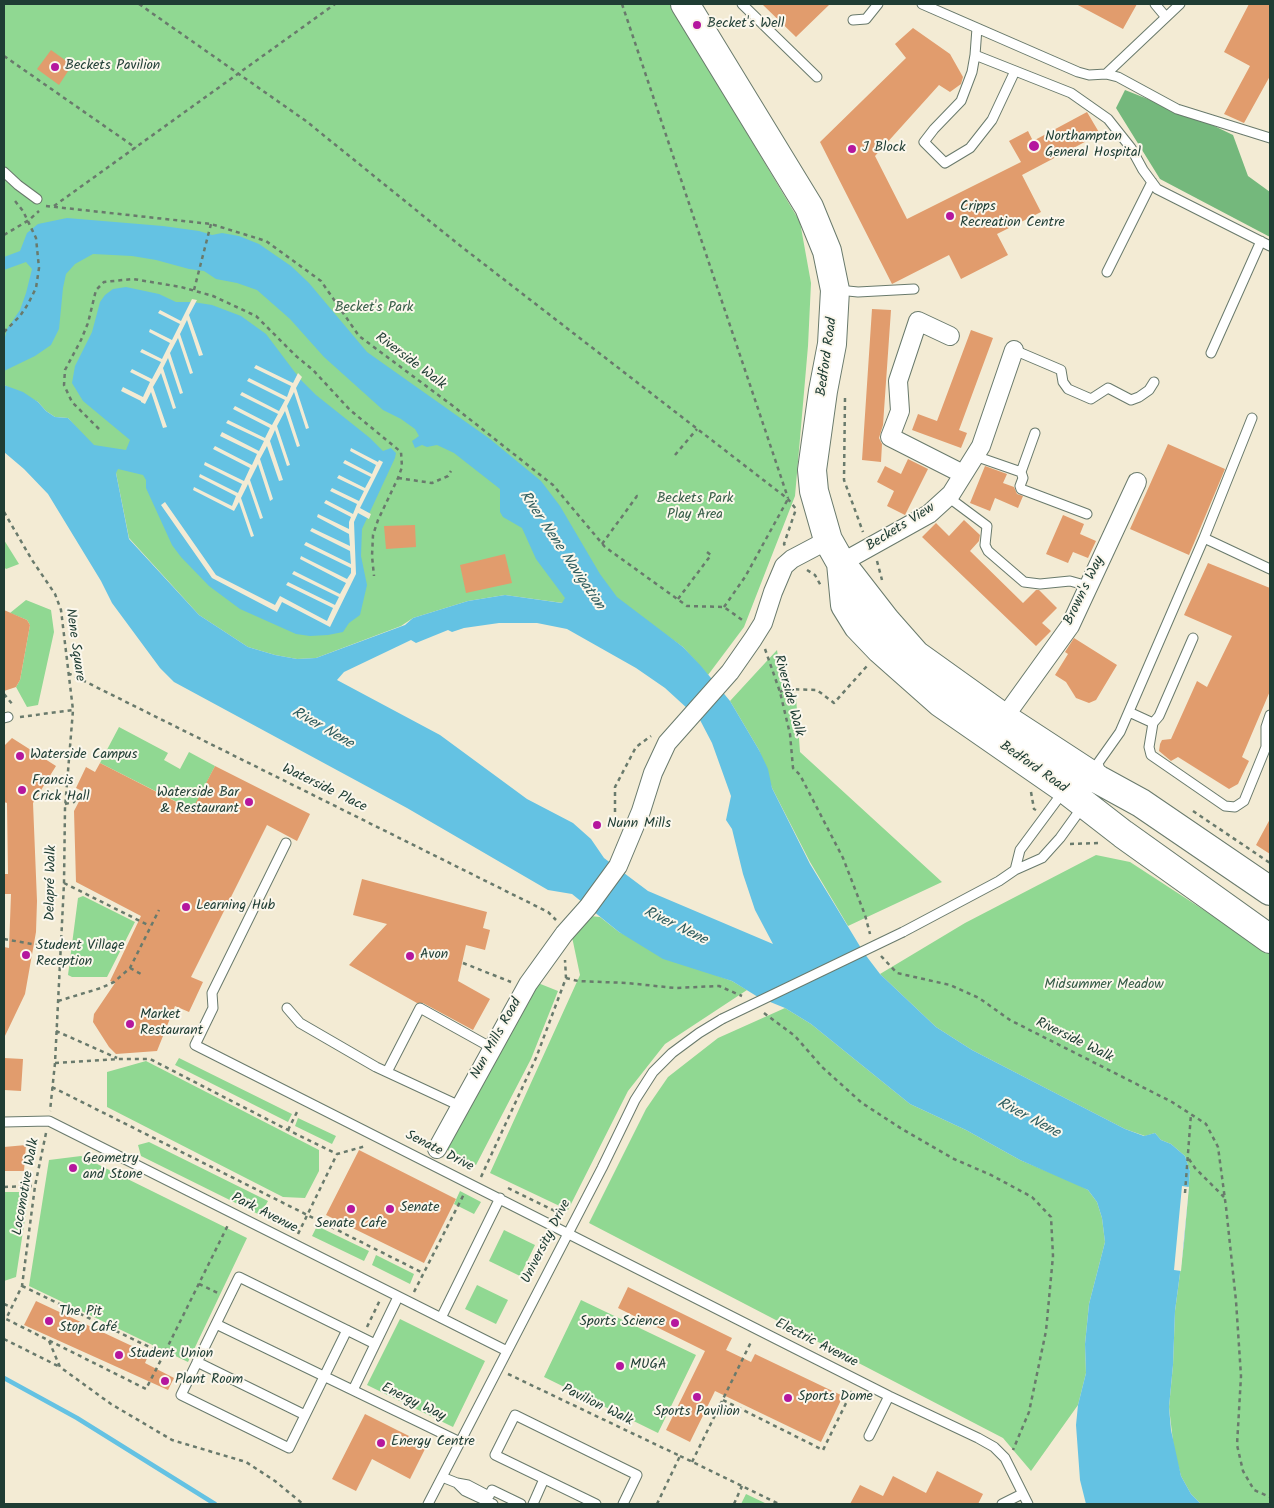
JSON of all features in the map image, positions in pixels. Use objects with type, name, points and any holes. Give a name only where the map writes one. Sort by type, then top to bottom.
[{"type":"main road","name":"Bedford Road","points":[[685,4],[810,206],[827,251],[835,290],[832,344],[823,391],[812,470],[814,492],[835,551],[886,621],[916,655],[997,728],[1084,783],[1269,934]]},
{"type":"main road","name":"Bedford Road","points":[[1084,783],[1141,803],[1270,892]]},
{"type":"street","points":[[950,336],[918,321],[898,382],[900,411],[890,437],[963,474]]},
{"type":"street","name":"Beckets View","points":[[662,737],[730,672],[762,623],[772,592],[784,566],[792,559],[835,551],[929,514],[948,497],[981,446],[1014,350]]},
{"type":"street","name":"Brown's Way","points":[[997,728],[1070,626],[1137,482]]},
{"type":"street","name":"Nun Mills Road","points":[[434,1156],[528,984],[564,934],[588,908],[618,866],[641,811],[662,737]]},
{"type":"lane","points":[[742,4],[817,77]]},
{"type":"lane","points":[[853,20],[866,19],[878,4]]},
{"type":"lane","points":[[922,4],[1078,72],[1089,75],[1106,74],[1118,77],[1177,109],[1270,138]]},
{"type":"lane","points":[[1155,4],[1166,16]]},
{"type":"lane","points":[[1106,74],[1178,5]]},
{"type":"lane","points":[[977,28],[972,72],[960,101],[924,142],[946,163],[970,148],[992,120],[1015,71]]},
{"type":"lane","points":[[975,55],[1071,93],[1108,119],[1131,148],[1157,189],[1270,246]]},
{"type":"lane","points":[[4,172],[37,200]]},
{"type":"lane","points":[[1108,272],[1152,182]]},
{"type":"lane","points":[[1211,353],[1261,242]]},
{"type":"lane","points":[[835,290],[858,292],[914,289]]},
{"type":"lane","points":[[1014,350],[1061,370],[1063,382],[1068,389],[1091,398],[1108,388],[1131,400],[1149,390],[1154,382]]},
{"type":"lane","points":[[1015,870],[1042,858],[1060,838],[1084,783],[1120,732],[1204,538],[1252,418]]},
{"type":"lane","points":[[1035,433],[1021,472],[1023,478],[1020,486],[1022,489],[1086,514]]},
{"type":"lane","points":[[975,456],[1021,472]]},
{"type":"lane","points":[[948,497],[988,526],[985,545],[988,551],[1024,582],[1040,584],[1070,581],[1088,586]]},
{"type":"lane","points":[[1204,538],[1270,569]]},
{"type":"lane","points":[[1193,638],[1159,716],[1153,723],[1149,747],[1151,755],[1225,806],[1235,807],[1244,802],[1266,747],[1266,727],[1270,715]]},
{"type":"lane","points":[[1129,712],[1153,723]]},
{"type":"lane","points":[[1015,870],[1020,850],[1044,816],[1084,783]]},
{"type":"lane","name":"Senate Drive","points":[[286,843],[212,993],[214,1008],[195,1044],[298,1097],[434,1156],[477,1186],[568,1232]]},
{"type":"lane","name":"University Drive","points":[[428,1504],[602,1168],[635,1100],[653,1072],[672,1053],[722,1019],[903,932],[999,881],[1015,870]]},
{"type":"lane","points":[[287,1008],[300,1023],[387,1072],[460,1106]]},
{"type":"lane","points":[[387,1072],[420,1008],[492,1048]]},
{"type":"lane","name":"Park Avenue","points":[[4,1122],[49,1121],[507,1351]]},
{"type":"lane","points":[[441,1318],[500,1198]]},
{"type":"lane","name":"Electric Avenue","points":[[568,1232],[857,1380],[994,1447],[1005,1458],[1028,1504]]},
{"type":"lane","points":[[347,1330],[289,1448],[181,1395],[239,1277],[362,1337],[375,1344]]},
{"type":"lane","points":[[353,1390],[398,1297]]},
{"type":"lane","name":"Energy Way","points":[[216,1324],[460,1442]]},
{"type":"lane","points":[[197,1362],[305,1414]]},
{"type":"lane","points":[[869,1436],[889,1396]]},
{"type":"lane","points":[[596,1504],[495,1455],[514,1415],[637,1475],[623,1504]]},
{"type":"lane","points":[[442,1477],[468,1485],[489,1496],[492,1490],[521,1504]]},
{"type":"lane","points":[[533,1504],[544,1479]]},
{"type":"lane","points":[[458,1483],[465,1490],[493,1504]]},
{"type":"lane","points":[[1002,1504],[1022,1494]]},
{"type":"path","points":[[139,4],[306,121],[466,250],[788,499],[796,509],[784,544]]},
{"type":"path","points":[[4,236],[29,220],[46,205],[52,207],[335,4]]},
{"type":"path","points":[[622,4],[788,499],[745,577],[724,607],[749,625]]},
{"type":"path","points":[[4,56],[136,148]]},
{"type":"path","points":[[4,332],[20,316],[28,304],[36,288],[39,268],[36,238],[23,211],[15,201]]},
{"type":"path","name":"Riverside Walk","points":[[52,207],[211,224],[266,241],[321,281],[359,336],[453,406],[553,485],[602,544],[687,606],[724,607]]},
{"type":"path","points":[[194,290],[211,224]]},
{"type":"path","points":[[100,429],[72,402],[64,385],[64,370],[88,323],[96,290],[104,282],[133,279],[194,290],[213,296],[256,316],[296,356],[313,370],[350,410],[401,452],[402,467],[373,535],[372,556],[374,576]]},
{"type":"path","points":[[845,394],[844,480],[866,538]]},
{"type":"path","points":[[675,455],[697,429]]},
{"type":"path","points":[[398,478],[432,483],[448,476],[451,471]]},
{"type":"path","points":[[602,544],[637,496],[640,497]]},
{"type":"path","name":"Nene Square","points":[[4,512],[5,517],[55,594],[61,610],[73,710],[68,766]]},
{"type":"path","points":[[678,599],[711,555],[707,552]]},
{"type":"path","points":[[876,558],[884,584]]},
{"type":"path","name":"Riverside Walk","points":[[765,649],[780,692],[790,734],[792,768],[800,775],[843,858],[866,915],[872,942]]},
{"type":"path","points":[[780,692],[786,689],[817,690],[834,703],[867,665]]},
{"type":"path","name":"Waterside Place","points":[[68,672],[548,912],[558,922],[564,934]]},
{"type":"path","points":[[6,718],[73,710]]},
{"type":"path","points":[[615,831],[615,787],[636,747],[662,737]]},
{"type":"path","name":"Delapré Walk","points":[[49,1121],[55,1063],[64,883],[63,844],[68,766]]},
{"type":"path","points":[[65,804],[74,802],[80,790]]},
{"type":"path","points":[[1072,846],[1105,842]]},
{"type":"path","points":[[64,883],[150,926]]},
{"type":"path","points":[[58,1001],[101,988],[114,982],[130,968],[158,910]]},
{"type":"path","points":[[4,939],[60,949]]},
{"type":"path","name":"Riverside Walk","points":[[875,950],[898,973],[950,984],[979,998],[1010,1020],[1172,1102],[1206,1124],[1218,1147],[1236,1301],[1241,1376],[1237,1445],[1243,1471],[1254,1490],[1270,1497]]},
{"type":"path","points":[[462,963],[516,984]]},
{"type":"path","points":[[130,968],[140,974]]},
{"type":"path","points":[[477,1186],[536,1058],[566,978],[578,981],[627,983],[675,988],[719,986],[741,995],[749,1001]]},
{"type":"path","points":[[764,1012],[795,1036],[822,1067],[862,1103],[954,1159],[991,1175],[1032,1197],[1051,1217],[1054,1256],[1046,1331],[1029,1412],[1014,1449],[1005,1458]]},
{"type":"path","points":[[56,1031],[117,1059]]},
{"type":"path","points":[[55,1063],[150,1059],[337,1154],[372,1144]]},
{"type":"path","points":[[52,1087],[423,1273]]},
{"type":"path","points":[[1185,1193],[1191,1114]]},
{"type":"path","name":"Locomotive Walk","points":[[22,1286],[35,1186],[49,1121]]},
{"type":"path","points":[[293,1244],[337,1154]]},
{"type":"path","points":[[1188,1158],[1195,1168],[1225,1198]]},
{"type":"path","points":[[4,1187],[35,1186]]},
{"type":"path","points":[[507,1187],[574,1220]]},
{"type":"path","points":[[409,1302],[466,1191]]},
{"type":"path","points":[[164,1354],[22,1286],[5,1319],[146,1389],[164,1354],[234,1214]]},
{"type":"path","points":[[199,1284],[228,1298]]},
{"type":"path","points":[[362,1337],[385,1290]]},
{"type":"path","points":[[4,1304],[11,1307]]},
{"type":"path","points":[[692,1462],[758,1329]]},
{"type":"path","points":[[4,1338],[60,1367],[112,1404],[172,1440],[246,1462],[275,1481],[303,1504]]},
{"type":"path","points":[[49,1340],[60,1367]]},
{"type":"path","name":"Pavilion Walk","points":[[498,1369],[779,1504]]},
{"type":"path","points":[[722,1400],[823,1450],[857,1380]]},
{"type":"path","points":[[657,1504],[680,1456]]},
{"type":"path","points":[[734,1504],[742,1486]]},
{"type":"green space","name":"Becket's Park","points":[[4,4],[670,4],[800,222],[811,283],[808,346],[795,496],[744,627],[708,675],[683,647],[635,613],[505,595],[468,601],[413,618],[401,626],[316,658],[297,659],[248,647],[199,615],[129,538],[116,473],[68,418],[55,417],[38,402],[4,385]]},
{"type":"green space","points":[[1125,90],[1206,122],[1233,135],[1248,176],[1270,192],[1270,237],[1160,179],[1116,108]]},
{"type":"green space","points":[[4,540],[19,564],[6,569],[4,567]]},
{"type":"green space","points":[[26,600],[51,610],[54,632],[38,705],[27,707],[16,687],[20,680],[30,625],[27,620],[10,613]]},
{"type":"green space","points":[[777,650],[782,682],[796,697],[800,752],[942,882],[848,926],[810,862],[772,788],[759,750],[730,701]]},
{"type":"green space","points":[[119,727],[168,753],[164,760],[180,769],[189,752],[215,766],[187,821],[179,803],[100,763]]},
{"type":"green space","name":"Midsummer Meadow","points":[[1096,855],[1130,862],[1270,953],[1270,1504],[1201,1504],[1191,1494],[1181,1476],[1174,1450],[1169,1407],[1175,1311],[1184,1243],[1190,1171],[1185,1156],[1171,1144],[1161,1140],[1155,1133],[1145,1136],[1125,1129],[972,1050],[936,1027],[880,974],[965,923]]},
{"type":"green space","points":[[83,896],[135,922],[107,977],[72,977],[68,975],[78,898]]},
{"type":"green space","points":[[590,916],[600,917],[619,932],[699,969],[732,981],[747,990],[665,1044],[628,1091],[568,1210],[490,1173],[580,975],[572,937]]},
{"type":"green space","points":[[538,983],[558,991],[531,1059],[476,1165],[444,1148]]},
{"type":"green space","points":[[785,1008],[811,1024],[910,1104],[966,1130],[1020,1160],[1075,1183],[1088,1190],[1097,1202],[1102,1218],[1105,1242],[1089,1304],[1085,1344],[1086,1373],[1078,1405],[1031,1471],[1003,1438],[589,1223],[646,1109],[668,1077],[718,1038]]},
{"type":"green space","points":[[179,1058],[292,1114],[288,1122],[175,1065]]},
{"type":"green space","points":[[146,1061],[319,1150],[319,1171],[305,1198],[283,1197],[107,1107],[107,1072]]},
{"type":"green space","points":[[298,1118],[336,1136],[332,1144],[295,1126]]},
{"type":"green space","points":[[149,1142],[268,1201],[260,1215],[141,1156],[138,1145]]},
{"type":"green space","points":[[81,1156],[247,1238],[188,1362],[29,1286],[49,1160]]},
{"type":"green space","points":[[460,1191],[481,1202],[474,1214],[454,1204]]},
{"type":"green space","points":[[4,1192],[29,1192],[16,1277],[4,1281]]},
{"type":"green space","points":[[317,1226],[369,1251],[364,1261],[312,1236]]},
{"type":"green space","points":[[504,1230],[535,1245],[520,1276],[489,1261]]},
{"type":"green space","points":[[376,1255],[414,1274],[410,1284],[372,1265]]},
{"type":"green space","points":[[477,1285],[508,1300],[496,1324],[465,1309]]},
{"type":"green space","name":"MUGA","points":[[581,1300],[696,1355],[658,1433],[544,1377]]},
{"type":"green space","points":[[400,1319],[485,1361],[453,1427],[367,1385]]},
{"type":"green space","points":[[746,1494],[767,1504],[741,1504]]},
{"type":"water","points":[[67,218],[163,226],[199,231],[212,235],[222,233],[239,236],[259,244],[291,266],[309,283],[367,352],[490,439],[541,481],[560,506],[600,574],[617,597],[683,647],[701,666],[730,701],[759,750],[768,769],[772,788],[810,864],[864,953],[880,974],[936,1027],[972,1050],[1125,1129],[1144,1136],[1155,1133],[1161,1140],[1171,1144],[1185,1156],[1190,1171],[1184,1243],[1175,1311],[1169,1407],[1171,1430],[1181,1476],[1191,1494],[1201,1504],[1086,1504],[1080,1480],[1076,1425],[1078,1405],[1086,1373],[1085,1344],[1089,1304],[1105,1242],[1102,1218],[1097,1202],[1088,1190],[1020,1160],[966,1130],[910,1104],[811,1024],[785,1008],[758,997],[732,981],[663,959],[619,932],[572,894],[548,890],[407,808],[174,682],[160,668],[112,603],[101,581],[48,494],[24,469],[4,452],[4,385],[23,392],[55,417],[68,418],[94,445],[126,450],[130,440],[83,401],[72,383],[75,366],[92,332],[100,302],[113,289],[126,287],[159,294],[176,302],[212,305],[241,316],[266,334],[300,379],[316,395],[370,438],[383,451],[391,448],[396,453],[362,529],[361,556],[367,585],[360,615],[349,623],[343,632],[328,635],[310,636],[296,634],[240,609],[209,586],[172,545],[146,488],[146,480],[143,475],[118,469],[116,473],[129,539],[199,615],[248,647],[297,659],[316,658],[405,625],[413,618],[468,601],[505,595],[562,603],[565,598],[536,559],[522,528],[503,517],[500,512],[500,489],[454,453],[437,445],[427,447],[422,445],[415,448],[412,441],[419,436],[415,429],[383,410],[324,357],[290,319],[257,290],[237,283],[216,279],[204,271],[156,260],[132,256],[93,254],[75,264],[66,274],[59,329],[51,345],[35,356],[4,371],[4,341],[7,329],[20,310],[32,269],[26,262],[4,270],[4,257],[20,251],[27,233],[38,224]],"holes":[[[499,623],[537,623],[567,629],[636,668],[665,688],[700,720],[712,743],[731,796],[726,820],[732,829],[743,874],[755,910],[773,944],[648,891],[604,858],[591,839],[573,823],[527,799],[440,735],[337,680],[344,672],[411,640],[416,643],[448,630],[452,632],[464,628]]]},
{"type":"pier","points":[[192,299],[197,300],[189,315],[203,355],[199,356],[187,320],[180,334],[193,373],[190,374],[178,338],[170,353],[183,393],[180,394],[168,358],[163,368],[176,408],[173,409],[161,373],[153,387],[167,427],[163,428],[151,392],[145,404],[121,391],[123,387],[143,397],[150,382],[130,372],[132,369],[152,379],[161,362],[140,352],[142,349],[162,359],[170,343],[149,332],[150,329],[172,340],[180,324],[158,313],[160,310],[181,321]]},
{"type":"pier","points":[[256,365],[293,383],[298,373],[302,377],[296,388],[309,428],[306,429],[294,392],[287,406],[300,446],[297,447],[285,411],[277,426],[290,465],[287,466],[275,430],[270,441],[283,480],[279,481],[267,446],[260,459],[273,499],[270,501],[258,464],[250,480],[263,518],[260,519],[248,484],[241,498],[254,536],[251,537],[239,502],[234,511],[193,490],[194,487],[232,506],[236,496],[199,477],[200,474],[238,493],[242,484],[204,465],[205,462],[244,481],[250,468],[213,449],[215,446],[252,465],[257,454],[220,436],[222,432],[259,451],[264,441],[226,423],[228,420],[265,438],[270,428],[233,409],[235,406],[272,425],[278,414],[240,395],[242,392],[279,411],[285,400],[247,381],[249,378],[287,397],[291,386],[254,368]]},
{"type":"pier","points":[[351,448],[378,462],[379,460],[383,462],[360,508],[371,514],[369,519],[358,513],[354,522],[356,574],[330,627],[282,602],[277,612],[212,578],[161,505],[165,502],[216,575],[275,605],[280,596],[327,621],[333,608],[286,585],[288,582],[335,605],[339,597],[292,574],[294,571],[340,594],[346,583],[300,559],[301,556],[347,579],[351,573],[351,568],[304,545],[306,542],[351,564],[350,551],[310,531],[312,528],[350,546],[349,534],[317,517],[318,514],[349,529],[351,517],[324,503],[326,500],[353,514],[357,504],[330,491],[332,488],[359,501],[364,491],[337,478],[339,475],[365,488],[371,477],[343,463],[345,460],[372,474],[376,465],[350,451]]},
{"type":"pier","points":[[1182,1186],[1189,1187],[1181,1271],[1174,1270]]},
{"type":"building","points":[[762,4],[830,4],[796,37]]},
{"type":"building","points":[[1076,4],[1137,4],[1123,29]]},
{"type":"building","points":[[1249,4],[1270,4],[1270,76],[1244,123],[1224,114],[1250,66],[1224,52]]},
{"type":"building","name":"J Block","points":[[913,28],[950,54],[963,77],[961,84],[950,92],[939,85],[875,156],[907,219],[1021,162],[1009,141],[1028,131],[1033,141],[1087,112],[1100,134],[1022,175],[1041,212],[997,234],[1008,255],[961,279],[949,255],[892,284],[820,142],[906,58],[895,44]]},
{"type":"building","name":"Beckets Pavilion","points":[[51,50],[72,65],[59,85],[37,69]]},
{"type":"building","points":[[872,309],[891,310],[883,425],[879,438],[882,444],[881,462],[862,460]]},
{"type":"building","points":[[971,330],[993,338],[959,430],[967,433],[961,448],[912,430],[918,414],[937,421]]},
{"type":"building","points":[[1168,444],[1225,469],[1189,555],[1130,529]]},
{"type":"building","points":[[908,459],[928,469],[905,515],[887,506],[894,491],[877,482],[885,466],[901,474]]},
{"type":"building","points":[[985,466],[1007,474],[1003,483],[1014,487],[1017,494],[1023,496],[1018,508],[995,498],[990,511],[970,503]]},
{"type":"building","points":[[1063,515],[1084,524],[1080,534],[1096,541],[1088,558],[1073,552],[1068,563],[1046,554]]},
{"type":"building","points":[[964,520],[980,535],[979,541],[970,551],[1023,603],[1036,590],[1039,590],[1057,608],[1042,623],[1051,631],[1036,646],[922,537],[936,523],[949,536]]},
{"type":"building","points":[[415,525],[416,547],[386,549],[384,526]]},
{"type":"building","points":[[505,554],[512,583],[466,593],[460,565]]},
{"type":"building","points":[[1208,563],[1270,588],[1270,691],[1242,757],[1249,761],[1238,784],[1229,789],[1178,757],[1171,761],[1159,751],[1162,740],[1171,739],[1197,681],[1207,687],[1232,636],[1184,615]]},
{"type":"building","points":[[4,610],[27,620],[30,625],[20,680],[16,687],[4,691]]},
{"type":"building","points":[[1074,638],[1117,665],[1096,700],[1089,703],[1076,698],[1066,682],[1055,675],[1068,654],[1065,652]]},
{"type":"building","points":[[12,738],[56,766],[33,803],[37,901],[36,932],[25,994],[4,1038],[4,947],[9,948],[11,894],[4,894],[4,874],[8,874],[7,803],[4,802],[4,746]]},
{"type":"building","name":"Learning Hub","points":[[100,763],[192,810],[215,766],[310,814],[297,841],[267,825],[191,977],[203,982],[189,1012],[175,1006],[157,1051],[116,1054],[109,1047],[93,1022],[94,1014],[115,983],[110,981],[141,916],[76,882],[74,811],[84,792],[76,788],[86,767],[95,772]]},
{"type":"building","points":[[1270,819],[1270,854],[1256,845]]},
{"type":"building","name":"Avon","points":[[362,879],[487,912],[483,928],[490,930],[485,950],[466,945],[458,981],[490,999],[473,1030],[423,1003],[417,1003],[349,965],[387,924],[353,915]]},
{"type":"building","points":[[4,1058],[23,1059],[21,1091],[4,1090]]},
{"type":"building","points":[[26,1145],[24,1171],[4,1171],[4,1147]]},
{"type":"building","name":"Senate","points":[[359,1150],[456,1199],[424,1263],[326,1215]]},
{"type":"building","points":[[628,1287],[732,1338],[726,1350],[751,1362],[755,1354],[843,1396],[821,1442],[715,1391],[690,1442],[666,1430],[705,1351],[618,1308]]},
{"type":"building","points":[[36,1301],[149,1354],[145,1363],[174,1378],[168,1390],[24,1325]]},
{"type":"building","name":"Energy Centre","points":[[365,1414],[427,1445],[410,1479],[372,1459],[356,1491],[332,1479]]},
{"type":"building","points":[[937,1471],[983,1494],[978,1504],[850,1504],[860,1485],[883,1496],[893,1476],[926,1493]]},
{"type":"waterway","points":[[4,1378],[77,1418],[215,1504]]},
{"type":"place","name":"Becket's Well","points":[[697,25]]},
{"type":"place","name":"Beckets Pavilion","points":[[55,67]]},
{"type":"place","name":"Northampton General Hospital","points":[[1034,146]]},
{"type":"place","name":"J Block","points":[[852,149]]},
{"type":"place","name":"Cripps Recreation Centre","points":[[950,216]]},
{"type":"place","name":"Waterside Campus","points":[[20,756]]},
{"type":"place","name":"Francis Crick Hall","points":[[22,790]]},
{"type":"place","name":"Waterside Bar & Restaurant","points":[[249,802]]},
{"type":"place","name":"Nunn Mills","points":[[597,825]]},
{"type":"place","name":"Learning Hub","points":[[186,907]]},
{"type":"place","name":"Student Village Reception","points":[[26,955]]},
{"type":"place","name":"Avon","points":[[410,956]]},
{"type":"place","name":"Market Restaurant","points":[[130,1024]]},
{"type":"place","name":"Geometry and Stone","points":[[73,1168]]},
{"type":"place","name":"Senate Cafe","points":[[351,1209]]},
{"type":"place","name":"Senate","points":[[390,1209]]},
{"type":"place","name":"The Pit Stop Café","points":[[49,1321]]},
{"type":"place","name":"Sports Science","points":[[675,1323]]},
{"type":"place","name":"Student Union","points":[[119,1355]]},
{"type":"place","name":"MUGA","points":[[620,1366]]},
{"type":"place","name":"Plant Room","points":[[165,1381]]},
{"type":"place","name":"Sports Pavilion","points":[[697,1397]]},
{"type":"place","name":"Sports Dome","points":[[788,1398]]},
{"type":"place","name":"Energy Centre","points":[[381,1443]]},
{"type":"park label","name":"Beckets Park Play Area","points":[[695,508]]},
{"type":"water label","name":"River Nene Navigation","points":[[561,551]]},
{"type":"water label","name":"River Nene","points":[[322,729]]},
{"type":"water label","name":"River Nene","points":[[675,927]]},
{"type":"water label","name":"River Nene","points":[[1028,1119]]}]
